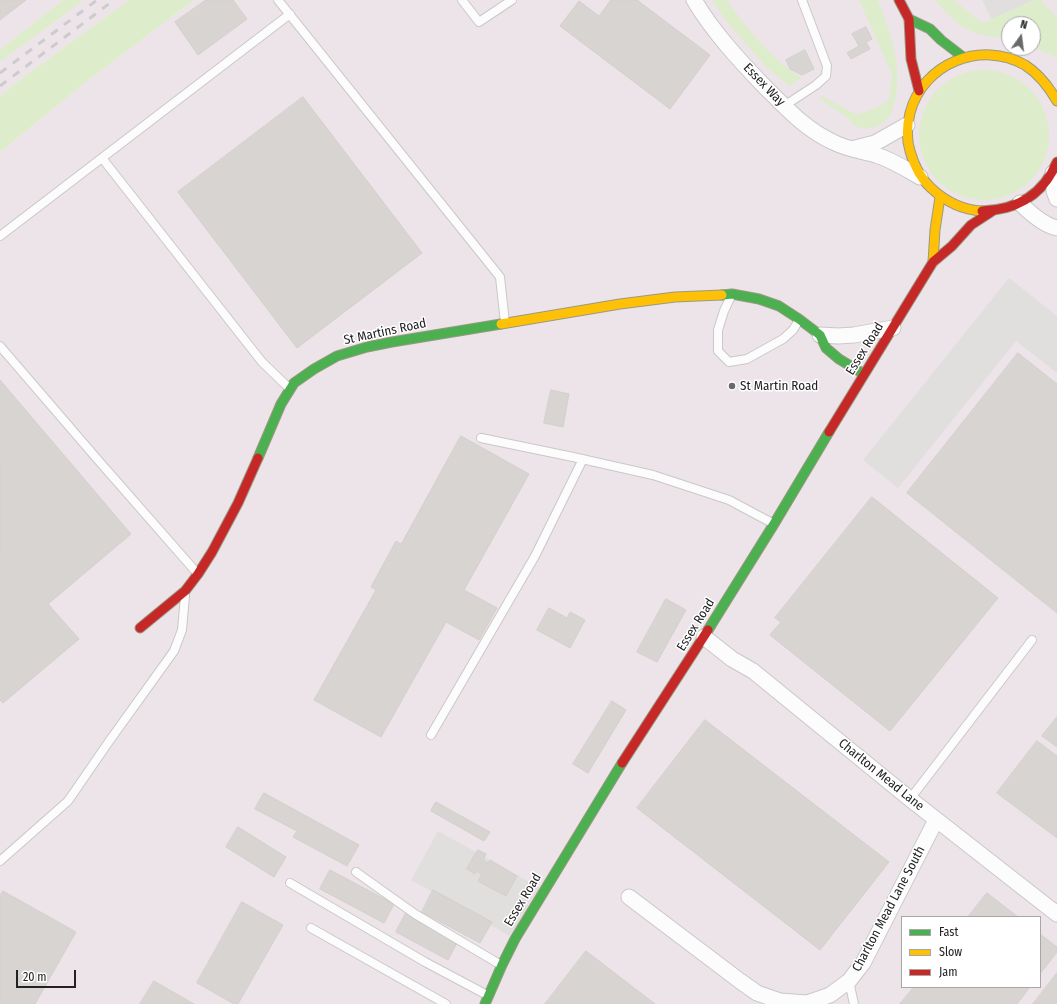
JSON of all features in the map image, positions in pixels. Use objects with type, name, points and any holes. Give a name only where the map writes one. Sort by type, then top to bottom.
[{"type":"street","name":"Essex Way","points":[[694,0],[701,12],[740,60],[796,118],[817,134],[833,143],[878,155],[921,177]]},
{"type":"street","points":[[899,0],[909,19],[911,59],[919,91]]},
{"type":"street","points":[[909,19],[930,29],[941,40],[963,57]]},
{"type":"street","points":[[1055,168],[1039,191],[1020,203],[1000,210],[979,211],[961,208],[940,197],[924,182],[913,164],[907,144],[907,125],[911,107],[919,91],[931,76],[946,65],[963,57],[986,54],[1008,58],[1028,67],[1051,83],[1057,101]]},
{"type":"street","name":"Essex Way","points":[[852,148],[875,144],[907,125]]},
{"type":"street","points":[[1055,168],[1054,191],[1057,199]]},
{"type":"street","points":[[933,262],[935,219],[940,197]]},
{"type":"street","points":[[1020,203],[1032,215],[1052,227],[1057,228]]},
{"type":"street","name":"Essex Road","points":[[487,1000],[515,938],[544,890],[612,778],[704,637],[774,524],[933,262],[952,246],[971,225],[994,210]]},
{"type":"street","points":[[732,294],[759,299],[779,306],[800,319],[820,335],[826,348],[839,359],[864,374]]},
{"type":"street","name":"St Martins Road","points":[[140,628],[185,592],[212,552],[238,503],[281,404],[294,383],[314,369],[337,356],[367,347],[392,342],[620,304],[667,298],[732,294]]},
{"type":"street","points":[[820,335],[854,335],[893,328]]},
{"type":"street","name":"Charlton Mead Lane","points":[[704,637],[732,659],[753,671],[936,820],[1057,914]]},
{"type":"street","name":"Charlton Mead Lane South","points":[[629,897],[757,993],[780,1002],[807,1003],[830,995],[849,981],[862,963],[936,820]]},
{"type":"lane","points":[[278,0],[500,277],[505,324]]},
{"type":"lane","points":[[462,0],[479,22],[512,0]]},
{"type":"lane","points":[[784,106],[816,85],[826,76],[828,66],[802,0]]},
{"type":"lane","points":[[0,236],[290,14]]},
{"type":"lane","points":[[102,158],[262,362],[290,389]]},
{"type":"lane","points":[[732,294],[724,311],[718,330],[718,351],[729,362],[747,359],[783,339],[793,330],[800,319]]},
{"type":"lane","points":[[0,346],[198,574]]},
{"type":"lane","points":[[481,438],[653,475],[729,500],[774,524]]},
{"type":"lane","points":[[431,735],[535,556],[583,459]]},
{"type":"lane","points":[[0,861],[68,801],[174,650],[182,630],[185,592]]},
{"type":"lane","points":[[910,799],[1032,640]]},
{"type":"lane","points":[[356,872],[415,914],[502,965]]},
{"type":"lane","points":[[290,883],[426,962],[487,1000]]},
{"type":"lane","points":[[311,928],[446,1004]]},
{"type":"lane","points":[[849,981],[854,1004]]},
{"type":"shaded area","points":[[0,0],[63,0],[0,50]]},
{"type":"shaded area","points":[[84,0],[129,0],[0,96],[0,62]]},
{"type":"shaded area","points":[[194,0],[1057,0],[1057,1004],[0,1004],[0,152],[86,82]]},
{"type":"shaded area","points":[[982,0],[1033,0],[992,19]]},
{"type":"shaded area","points":[[1009,278],[1057,316],[1057,373],[1016,341],[898,488],[863,460]]},
{"type":"shaded area","points":[[438,831],[544,890],[515,939],[411,880]]},
{"type":"green space","points":[[63,0],[84,0],[0,62],[0,50]]},
{"type":"green space","points":[[129,0],[194,0],[86,82],[0,152],[0,96]]},
{"type":"green space","points":[[712,0],[727,0],[758,40],[783,65],[801,78],[789,86],[766,67],[727,22]]},
{"type":"green space","points":[[859,0],[878,0],[891,37],[897,75],[895,100],[890,115],[886,121],[880,125],[868,128],[862,128],[855,125],[845,116],[820,99],[822,96],[857,115],[876,108],[888,101],[892,74]]},
{"type":"green space","points":[[935,0],[955,0],[983,23],[1033,0],[1041,0],[1057,18],[1057,58],[1041,51],[1041,16],[1001,16],[1001,37],[987,36],[971,31],[958,23]]},
{"type":"green space","points":[[990,70],[1009,75],[1030,89],[1044,110],[1048,122],[1048,148],[1044,160],[1030,181],[1009,195],[997,199],[978,200],[959,195],[938,181],[924,160],[920,148],[919,129],[924,110],[938,89],[959,75],[971,71]]},
{"type":"building","points":[[0,0],[26,0],[0,20]]},
{"type":"building","points":[[206,0],[233,0],[247,19],[198,55],[175,22]]},
{"type":"building","points":[[611,0],[637,0],[710,55],[670,109],[560,26],[579,1],[599,16]]},
{"type":"building","points":[[866,27],[872,39],[866,42],[870,49],[851,59],[847,53],[859,46],[852,34]]},
{"type":"building","points":[[805,50],[814,69],[802,75],[790,69],[786,60]]},
{"type":"building","points":[[303,97],[422,253],[297,348],[178,192]]},
{"type":"building","points":[[1018,353],[1057,384],[1057,613],[907,493]]},
{"type":"building","points":[[0,380],[131,534],[48,604],[79,639],[3,703],[0,700]]},
{"type":"building","points":[[551,390],[569,394],[563,427],[544,423]]},
{"type":"building","points":[[461,436],[529,474],[464,590],[497,608],[479,640],[446,622],[381,737],[314,700],[376,590],[371,587],[396,541],[401,544]]},
{"type":"building","points":[[872,497],[998,598],[890,731],[770,635],[781,622],[775,618]]},
{"type":"building","points":[[666,599],[686,610],[657,662],[637,652]]},
{"type":"building","points":[[549,608],[567,618],[570,612],[585,620],[570,648],[537,630]]},
{"type":"building","points":[[612,701],[626,710],[588,773],[573,764]]},
{"type":"building","points":[[1057,717],[1057,747],[1042,736]]},
{"type":"building","points":[[705,720],[889,862],[820,950],[637,808]]},
{"type":"building","points":[[1037,741],[1057,756],[1057,838],[997,793]]},
{"type":"building","points":[[264,793],[359,845],[347,866],[293,837],[297,831],[255,809]]},
{"type":"building","points":[[436,802],[490,832],[484,841],[431,811]]},
{"type":"building","points":[[238,827],[286,857],[274,877],[226,847]]},
{"type":"building","points":[[478,850],[486,854],[483,860],[488,863],[490,860],[517,876],[506,896],[478,881],[482,874],[476,871],[475,874],[467,869]]},
{"type":"building","points":[[330,870],[394,904],[384,923],[320,889]]},
{"type":"building","points":[[433,890],[492,922],[480,943],[422,912]]},
{"type":"building","points":[[3,891],[76,932],[35,1004],[0,1004],[0,896]]},
{"type":"building","points":[[987,893],[1017,916],[969,916]]},
{"type":"building","points":[[242,902],[283,925],[238,1004],[234,1004],[197,983]]},
{"type":"building","points":[[406,913],[458,941],[448,960],[396,932]]},
{"type":"building","points":[[1041,935],[1057,947],[1057,952],[1041,973]]},
{"type":"building","points":[[586,951],[655,1004],[545,1004]]},
{"type":"building","points":[[1057,973],[1057,1004],[1033,1004]]},
{"type":"building","points":[[154,981],[194,1004],[140,1004]]},
{"type":"building","points":[[913,988],[1029,988],[1017,1004],[900,1004]]},
{"type":"railway","points":[[0,73],[97,0]]},
{"type":"railway","points":[[0,86],[114,0]]},
{"type":"traffic: fast","points":[[909,19],[930,29],[941,40],[963,57]]},
{"type":"traffic: fast","points":[[722,295],[732,294],[759,299],[779,306],[820,335],[826,348],[839,359],[864,374]]},
{"type":"traffic: fast","points":[[258,458],[281,404],[294,383],[314,369],[337,356],[367,347],[392,342],[501,324]]},
{"type":"traffic: fast","points":[[708,630],[829,432]]},
{"type":"traffic: fast","points":[[485,1004],[515,939],[622,763]]},
{"type":"traffic: slow","points":[[982,211],[961,207],[942,197],[924,180],[913,161],[908,141],[908,122],[917,96],[927,81],[940,69],[956,61],[973,56],[990,55],[1008,58],[1025,65],[1035,72],[1051,91],[1057,101]]},
{"type":"traffic: slow","points":[[933,262],[935,230],[940,197]]},
{"type":"traffic: slow","points":[[501,324],[620,304],[675,297],[722,295]]},
{"type":"traffic: jam","points":[[899,0],[909,19],[911,59],[919,91]]},
{"type":"traffic: jam","points":[[982,211],[1007,208],[1027,198],[1036,192],[1044,183],[1051,174],[1057,162]]},
{"type":"traffic: jam","points":[[829,432],[933,262],[952,246],[971,225],[994,210]]},
{"type":"traffic: jam","points":[[140,628],[185,591],[198,574],[212,552],[238,503],[258,458]]},
{"type":"traffic: jam","points":[[622,763],[708,630]]},
{"type":"place","name":"St Martin Road","points":[[732,386]]}]
